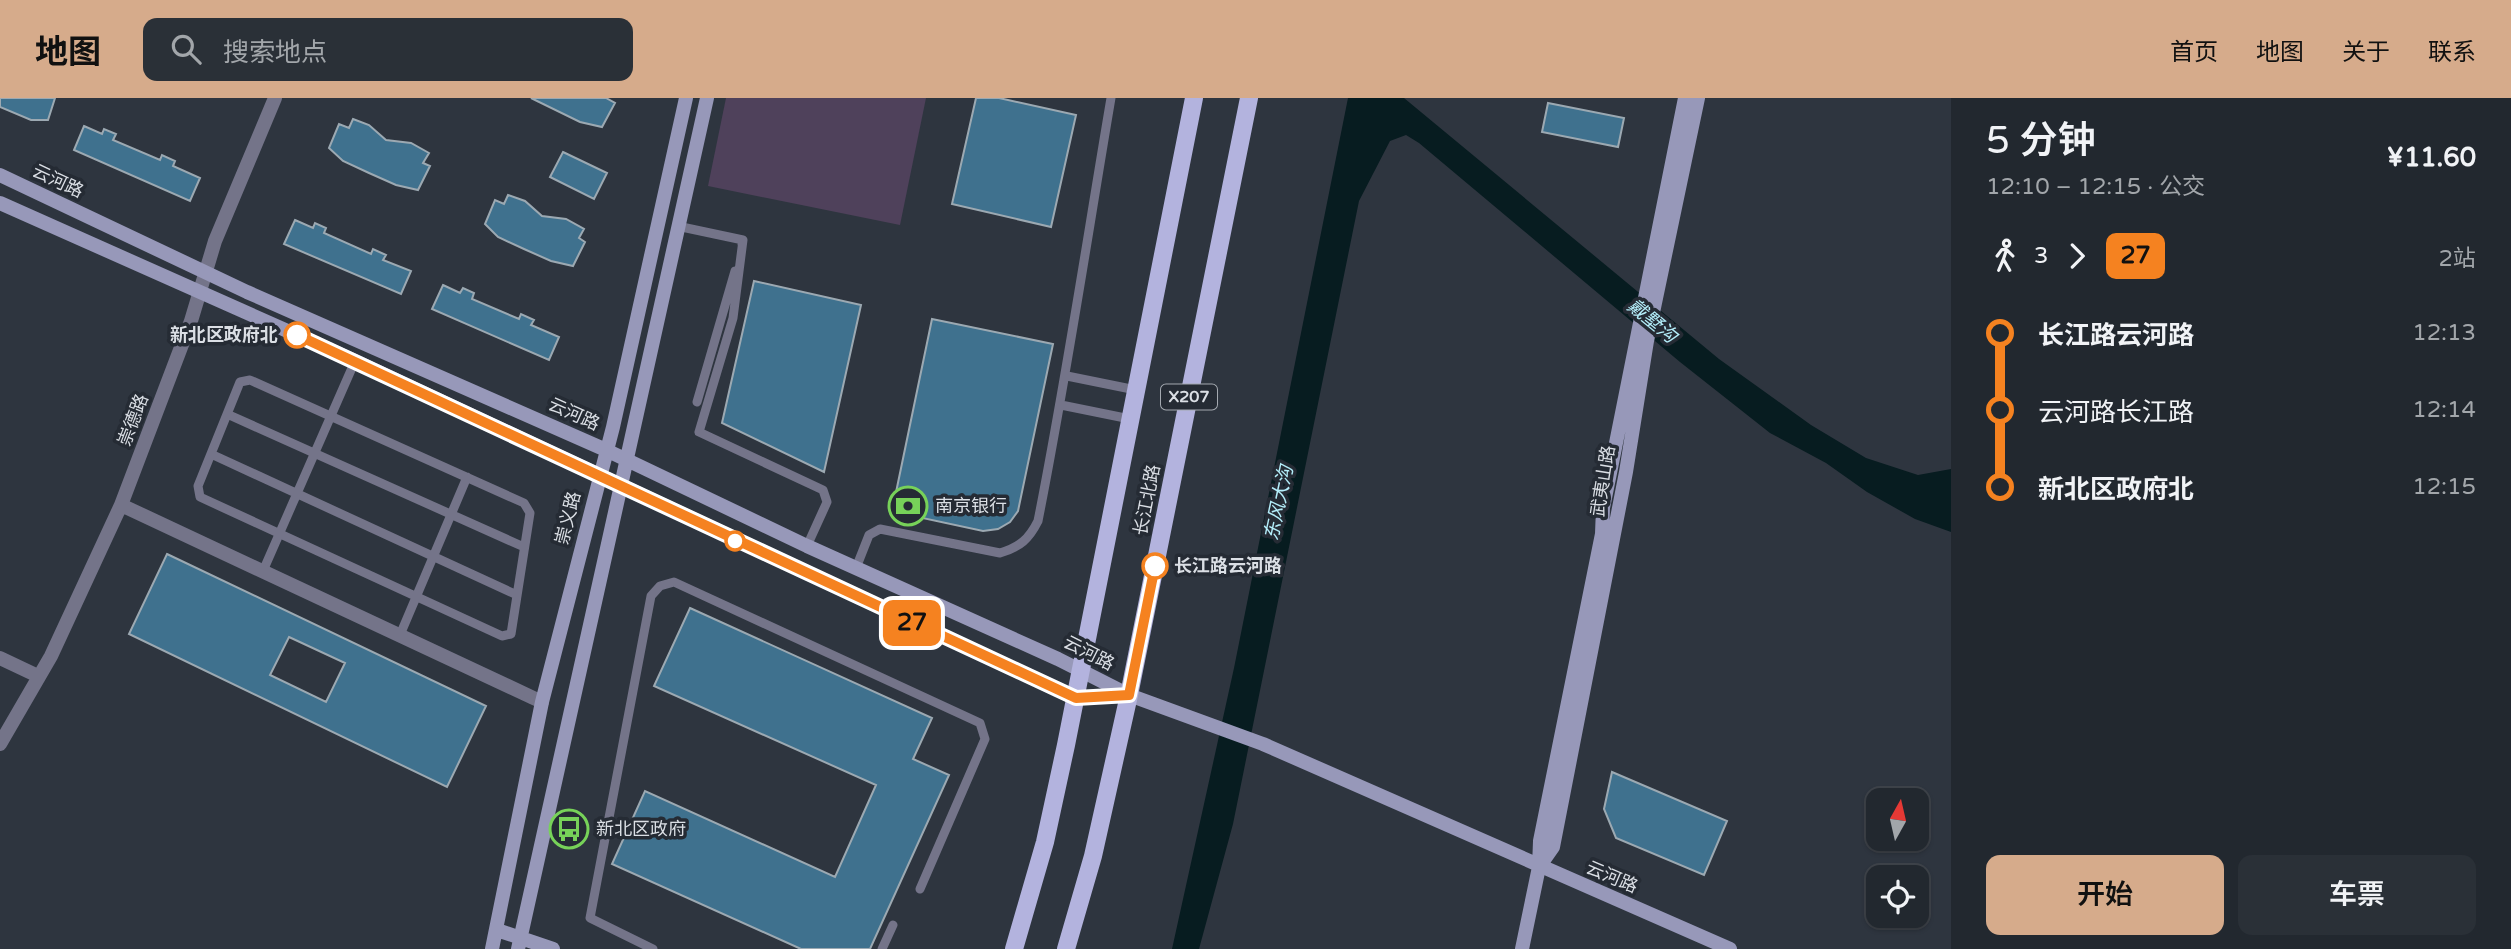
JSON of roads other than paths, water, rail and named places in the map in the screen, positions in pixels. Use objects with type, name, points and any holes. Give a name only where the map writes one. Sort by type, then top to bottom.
[{"type":"main road","name":"长江北路","points":[[1014,949],[1045,842],[1076,698],[1194,98]]},
{"type":"main road","name":"长江北路","points":[[1066,949],[1093,856],[1129,695],[1249,98]]},
{"type":"street","name":"崇德路","points":[[0,744],[51,656],[121,505],[200,292],[215,241],[275,98]]},
{"type":"street","name":"崇义路","points":[[492,949],[542,702],[606,450],[686,98]]},
{"type":"street","points":[[519,943],[707,98]]},
{"type":"street","name":"武夷山路","points":[[1652,296],[1685,98]]},
{"type":"street","name":"武夷山路","points":[[1522,949],[1539,867],[1553,847],[1626,472],[1641,340],[1698,98]]},
{"type":"street","name":"云河路","points":[[0,175],[205,272],[606,450],[807,546],[1081,670],[1129,695],[1204,720],[1263,744],[1730,949]]},
{"type":"street","name":"云河路","points":[[0,203],[355,361],[1076,698],[1129,695]]},
{"type":"street","points":[[121,505],[542,702]]},
{"type":"street","points":[[0,658],[38,677]]},
{"type":"street","points":[[497,930],[519,943],[553,949]]},
{"type":"lane","points":[[856,568],[869,535],[880,529],[1000,553],[1015,548],[1029,538],[1038,521],[1067,376],[1074,313],[1111,98]]},
{"type":"lane","points":[[677,226],[743,240]]},
{"type":"lane","points":[[697,402],[743,240]]},
{"type":"lane","points":[[743,240],[733,317],[699,432],[823,490],[827,502],[807,546]]},
{"type":"lane","points":[[263,571],[355,361]]},
{"type":"lane","points":[[1067,376],[1136,390]]},
{"type":"lane","points":[[250,380],[330,415],[524,503],[530,513],[511,634],[502,636],[200,497],[198,486],[240,382],[250,380]]},
{"type":"lane","points":[[1061,405],[1130,419]]},
{"type":"lane","points":[[228,414],[524,547]]},
{"type":"lane","points":[[211,454],[517,594]]},
{"type":"lane","points":[[400,635],[467,477]]},
{"type":"lane","points":[[653,949],[590,918],[651,596],[660,586],[674,582],[980,723],[985,739],[920,889]]},
{"type":"lane","points":[[882,949],[893,925]]},
{"type":"water","points":[[1348,98],[1404,98],[1719,359],[1811,425],[1866,458],[1918,475],[1951,469],[1951,532],[1915,519],[1867,492],[1826,463],[1770,433],[1680,362],[1419,143],[1406,135],[1390,141],[1359,201],[1233,824],[1199,949],[1172,949],[1234,668]]},
{"type":"place","name":"新北区政府北","points":[[297,335]]},
{"type":"place","name":"南京银行","points":[[908,506]]},
{"type":"place","name":"长江路云河路","points":[[1155,566]]},
{"type":"place","name":"新北区政府","points":[[569,829]]},
{"type":"water label","name":"戴墅沟","points":[[1652,321]]},
{"type":"water label","name":"东风大沟","points":[[1279,503]]}]
